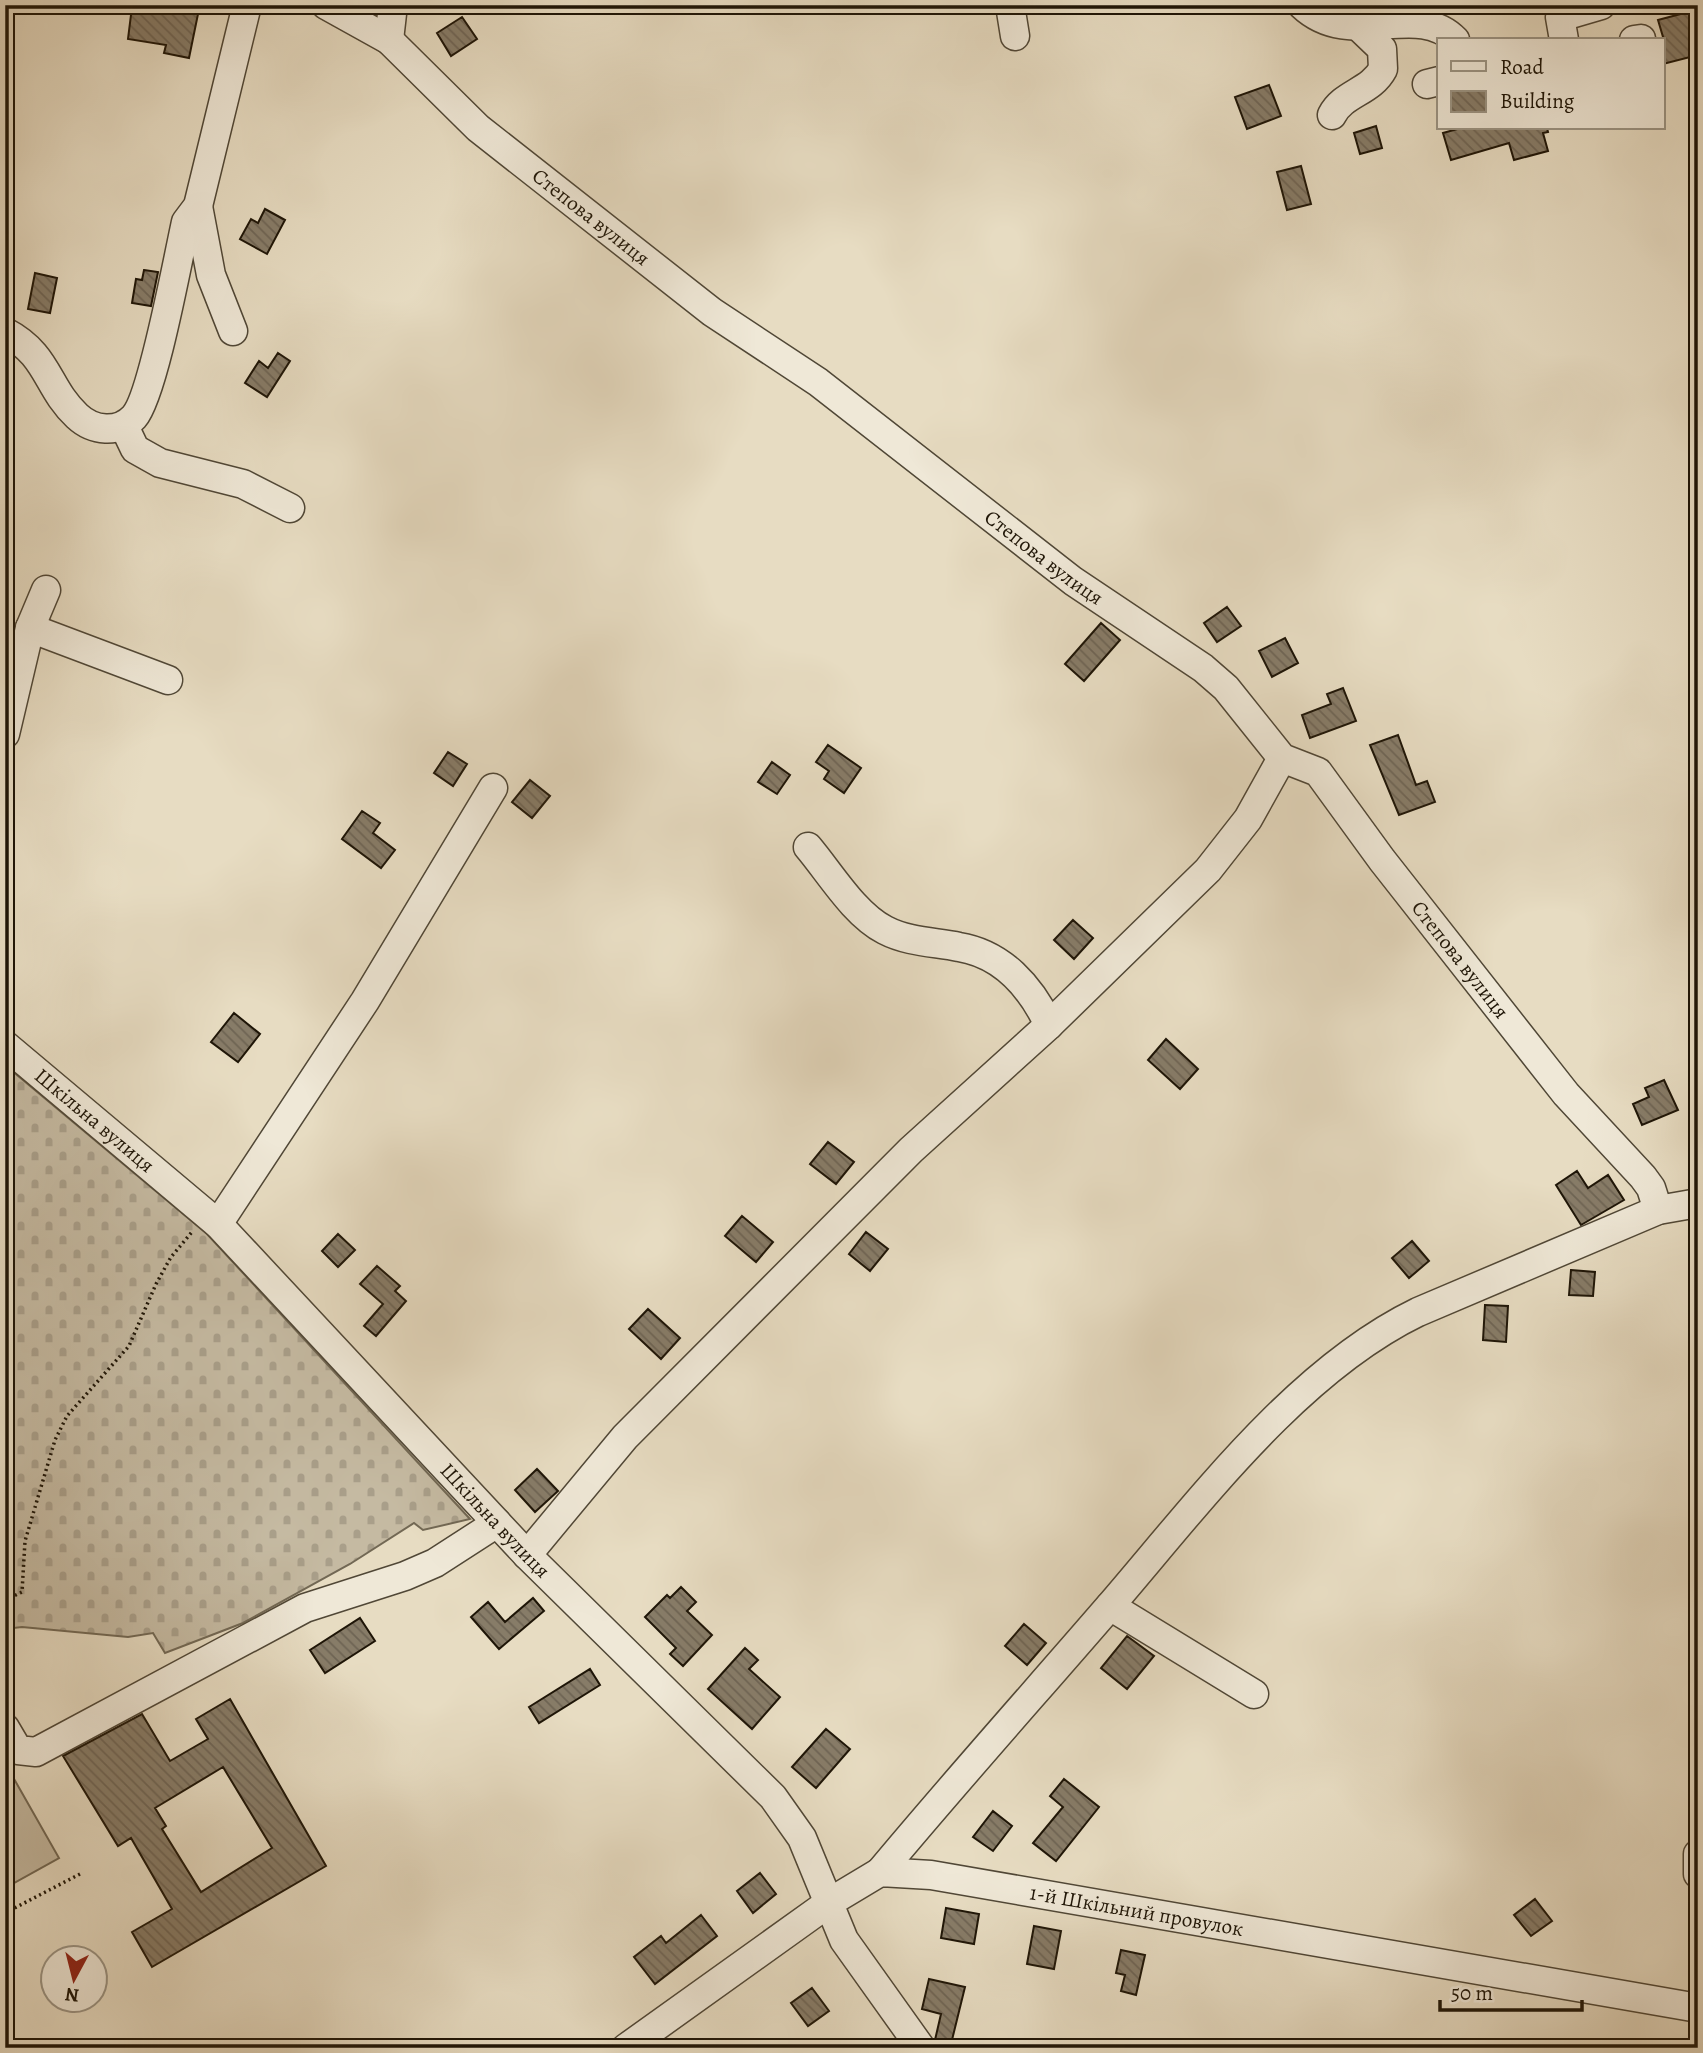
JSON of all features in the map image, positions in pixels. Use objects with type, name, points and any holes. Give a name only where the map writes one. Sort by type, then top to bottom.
[{"type":"street","points":[[5,332],[34,352],[62,397],[81,419],[100,428],[124,426],[136,415],[143,398],[186,222],[198,206],[247,5]]},
{"type":"street","name":"Степова вулиця","points":[[326,5],[388,40],[478,128],[712,312],[818,382],[1073,581],[1203,668],[1248,712],[1282,758],[1318,772],[1382,860],[1566,1094],[1643,1177],[1651,1188],[1658,1210]]},
{"type":"street","points":[[388,40],[393,5]]},
{"type":"street","points":[[1010,5],[1016,36]]},
{"type":"street","points":[[1302,5],[1331,22],[1358,26],[1427,20],[1447,30],[1453,38]]},
{"type":"street","points":[[1564,38],[1560,17],[1601,5]]},
{"type":"street","points":[[1332,115],[1337,105],[1368,88],[1383,69],[1382,49],[1358,26]]},
{"type":"street","points":[[198,206],[211,275],[233,331]]},
{"type":"street","points":[[124,426],[135,449],[160,463],[243,484],[290,508]]},
{"type":"street","points":[[5,734],[20,637],[46,590]]},
{"type":"street","points":[[20,637],[168,680]]},
{"type":"street","points":[[527,1555],[625,1437],[911,1150],[1049,1025],[1208,870],[1248,819],[1282,758]]},
{"type":"street","points":[[213,1219],[365,1001],[493,788]]},
{"type":"street","points":[[808,846],[871,920],[899,935],[962,947],[997,962],[1028,989],[1049,1025]]},
{"type":"street","name":"Шкільна вулиця","points":[[5,1045],[213,1219],[527,1555],[773,1797],[802,1838],[844,1940],[921,2048]]},
{"type":"street","points":[[626,2048],[830,1902],[880,1872],[1262,1434],[1310,1387],[1363,1343],[1418,1312],[1658,1210],[1698,1203]]},
{"type":"street","points":[[5,1728],[18,1750],[36,1752],[305,1608],[405,1576],[435,1563],[497,1523]]},
{"type":"street","points":[[1110,1606],[1254,1694]]},
{"type":"street","points":[[908,1838],[931,1875]]},
{"type":"street","points":[[1698,1854],[1698,1874]]},
{"type":"street","name":"1-й Шкільний провулок","points":[[880,1872],[931,1875],[1698,2008]]},
{"type":"path","points":[[5,1600],[22,1592],[25,1541],[41,1483],[67,1416],[129,1346],[171,1258],[213,1219]]},
{"type":"path","points":[[5,1913],[80,1874]]},
{"type":"green space","points":[[5,1065],[207,1234],[470,1519],[423,1530],[414,1523],[350,1564],[243,1623],[165,1653],[153,1633],[128,1637],[22,1627],[5,1629]]},
{"type":"green space","points":[[5,1763],[59,1858],[5,1888]]},
{"type":"building","points":[[132,7],[173,13],[174,9],[198,14],[189,58],[164,53],[166,45],[128,39]]},
{"type":"building","points":[[1692,11],[1698,23],[1698,55],[1664,64],[1664,38],[1658,20]]},
{"type":"building","points":[[462,17],[477,39],[451,56],[437,33]]},
{"type":"building","points":[[1269,85],[1281,116],[1247,129],[1235,97]]},
{"type":"building","points":[[1376,126],[1382,148],[1360,154],[1354,133]]},
{"type":"building","points":[[1454,130],[1548,130],[1543,133],[1548,151],[1514,160],[1509,143],[1451,160],[1443,133]]},
{"type":"building","points":[[1301,166],[1311,204],[1287,210],[1277,172]]},
{"type":"building","points":[[265,209],[285,220],[267,254],[240,239],[251,219],[258,223]]},
{"type":"building","points":[[144,270],[158,272],[151,306],[132,303],[136,279],[142,280]]},
{"type":"building","points":[[35,273],[57,278],[50,313],[28,309]]},
{"type":"building","points":[[278,353],[290,361],[267,397],[245,383],[259,361],[268,368]]},
{"type":"building","points":[[1227,607],[1241,626],[1217,642],[1204,623]]},
{"type":"building","points":[[1101,623],[1120,640],[1084,681],[1065,664]]},
{"type":"building","points":[[1285,638],[1298,663],[1272,677],[1259,651]]},
{"type":"building","points":[[1343,688],[1356,721],[1310,738],[1302,715],[1331,704],[1327,694]]},
{"type":"building","points":[[1398,735],[1416,785],[1427,781],[1435,802],[1399,815],[1370,745]]},
{"type":"building","points":[[828,745],[861,768],[844,793],[824,779],[829,771],[816,762]]},
{"type":"building","points":[[448,752],[467,764],[453,786],[434,773]]},
{"type":"building","points":[[772,762],[790,775],[777,794],[758,782]]},
{"type":"building","points":[[530,780],[550,796],[532,818],[512,802]]},
{"type":"building","points":[[362,811],[380,823],[373,833],[395,850],[381,868],[342,839]]},
{"type":"building","points":[[1073,920],[1093,938],[1074,959],[1054,940]]},
{"type":"building","points":[[234,1013],[260,1034],[238,1062],[211,1042]]},
{"type":"building","points":[[1166,1039],[1198,1069],[1180,1089],[1148,1060]]},
{"type":"building","points":[[1664,1080],[1678,1110],[1642,1125],[1633,1104],[1649,1097],[1645,1088]]},
{"type":"building","points":[[828,1142],[854,1162],[836,1184],[810,1164]]},
{"type":"building","points":[[1577,1171],[1588,1188],[1608,1175],[1624,1200],[1581,1225],[1556,1185]]},
{"type":"building","points":[[742,1216],[773,1242],[756,1262],[725,1236]]},
{"type":"building","points":[[866,1232],[888,1249],[870,1271],[849,1254]]},
{"type":"building","points":[[338,1234],[355,1250],[338,1267],[322,1251]]},
{"type":"building","points":[[1412,1241],[1429,1261],[1409,1278],[1392,1258]]},
{"type":"building","points":[[377,1266],[400,1286],[395,1291],[406,1301],[376,1336],[364,1326],[383,1304],[360,1284]]},
{"type":"building","points":[[1571,1270],[1595,1272],[1593,1296],[1569,1295]]},
{"type":"building","points":[[1485,1305],[1508,1306],[1506,1342],[1483,1340]]},
{"type":"building","points":[[648,1309],[680,1338],[661,1359],[629,1329]]},
{"type":"building","points":[[537,1469],[558,1491],[535,1512],[515,1490]]},
{"type":"building","points":[[681,1587],[696,1602],[687,1611],[712,1635],[683,1666],[670,1654],[676,1648],[645,1617],[667,1595],[670,1598]]},
{"type":"building","points":[[533,1598],[544,1611],[499,1649],[471,1617],[488,1602],[505,1622]]},
{"type":"building","points":[[360,1618],[375,1641],[325,1673],[310,1650]]},
{"type":"building","points":[[1024,1624],[1046,1643],[1027,1665],[1005,1646]]},
{"type":"building","points":[[1127,1636],[1154,1656],[1127,1689],[1101,1668]]},
{"type":"building","points":[[745,1648],[758,1660],[749,1669],[780,1697],[752,1729],[708,1689]]},
{"type":"building","points":[[590,1669],[600,1685],[539,1723],[529,1707]]},
{"type":"building","points":[[230,1699],[326,1866],[152,1967],[132,1932],[172,1909],[131,1838],[118,1846],[63,1756],[142,1714],[170,1761],[208,1739],[196,1719]],"holes":[[[223,1767],[272,1848],[201,1892],[162,1829],[166,1826],[155,1808]]]},
{"type":"building","points":[[826,1729],[850,1749],[816,1788],[792,1767]]},
{"type":"building","points":[[1064,1779],[1099,1807],[1056,1861],[1033,1843],[1063,1807],[1050,1796]]},
{"type":"building","points":[[993,1811],[1012,1826],[993,1851],[973,1837]]},
{"type":"building","points":[[760,1873],[776,1894],[753,1913],[737,1891]]},
{"type":"building","points":[[1535,1899],[1552,1921],[1531,1936],[1514,1915]]},
{"type":"building","points":[[946,1908],[979,1914],[974,1944],[941,1938]]},
{"type":"building","points":[[701,1915],[717,1936],[655,1984],[634,1957],[661,1936],[666,1943]]},
{"type":"building","points":[[1034,1926],[1061,1931],[1054,1969],[1027,1964]]},
{"type":"building","points":[[1121,1950],[1145,1955],[1136,1995],[1121,1991],[1125,1975],[1116,1973]]},
{"type":"building","points":[[929,1979],[965,1987],[951,2044],[935,2040],[941,2014],[922,2009]]},
{"type":"building","points":[[812,1988],[829,2011],[808,2026],[791,2003]]}]
